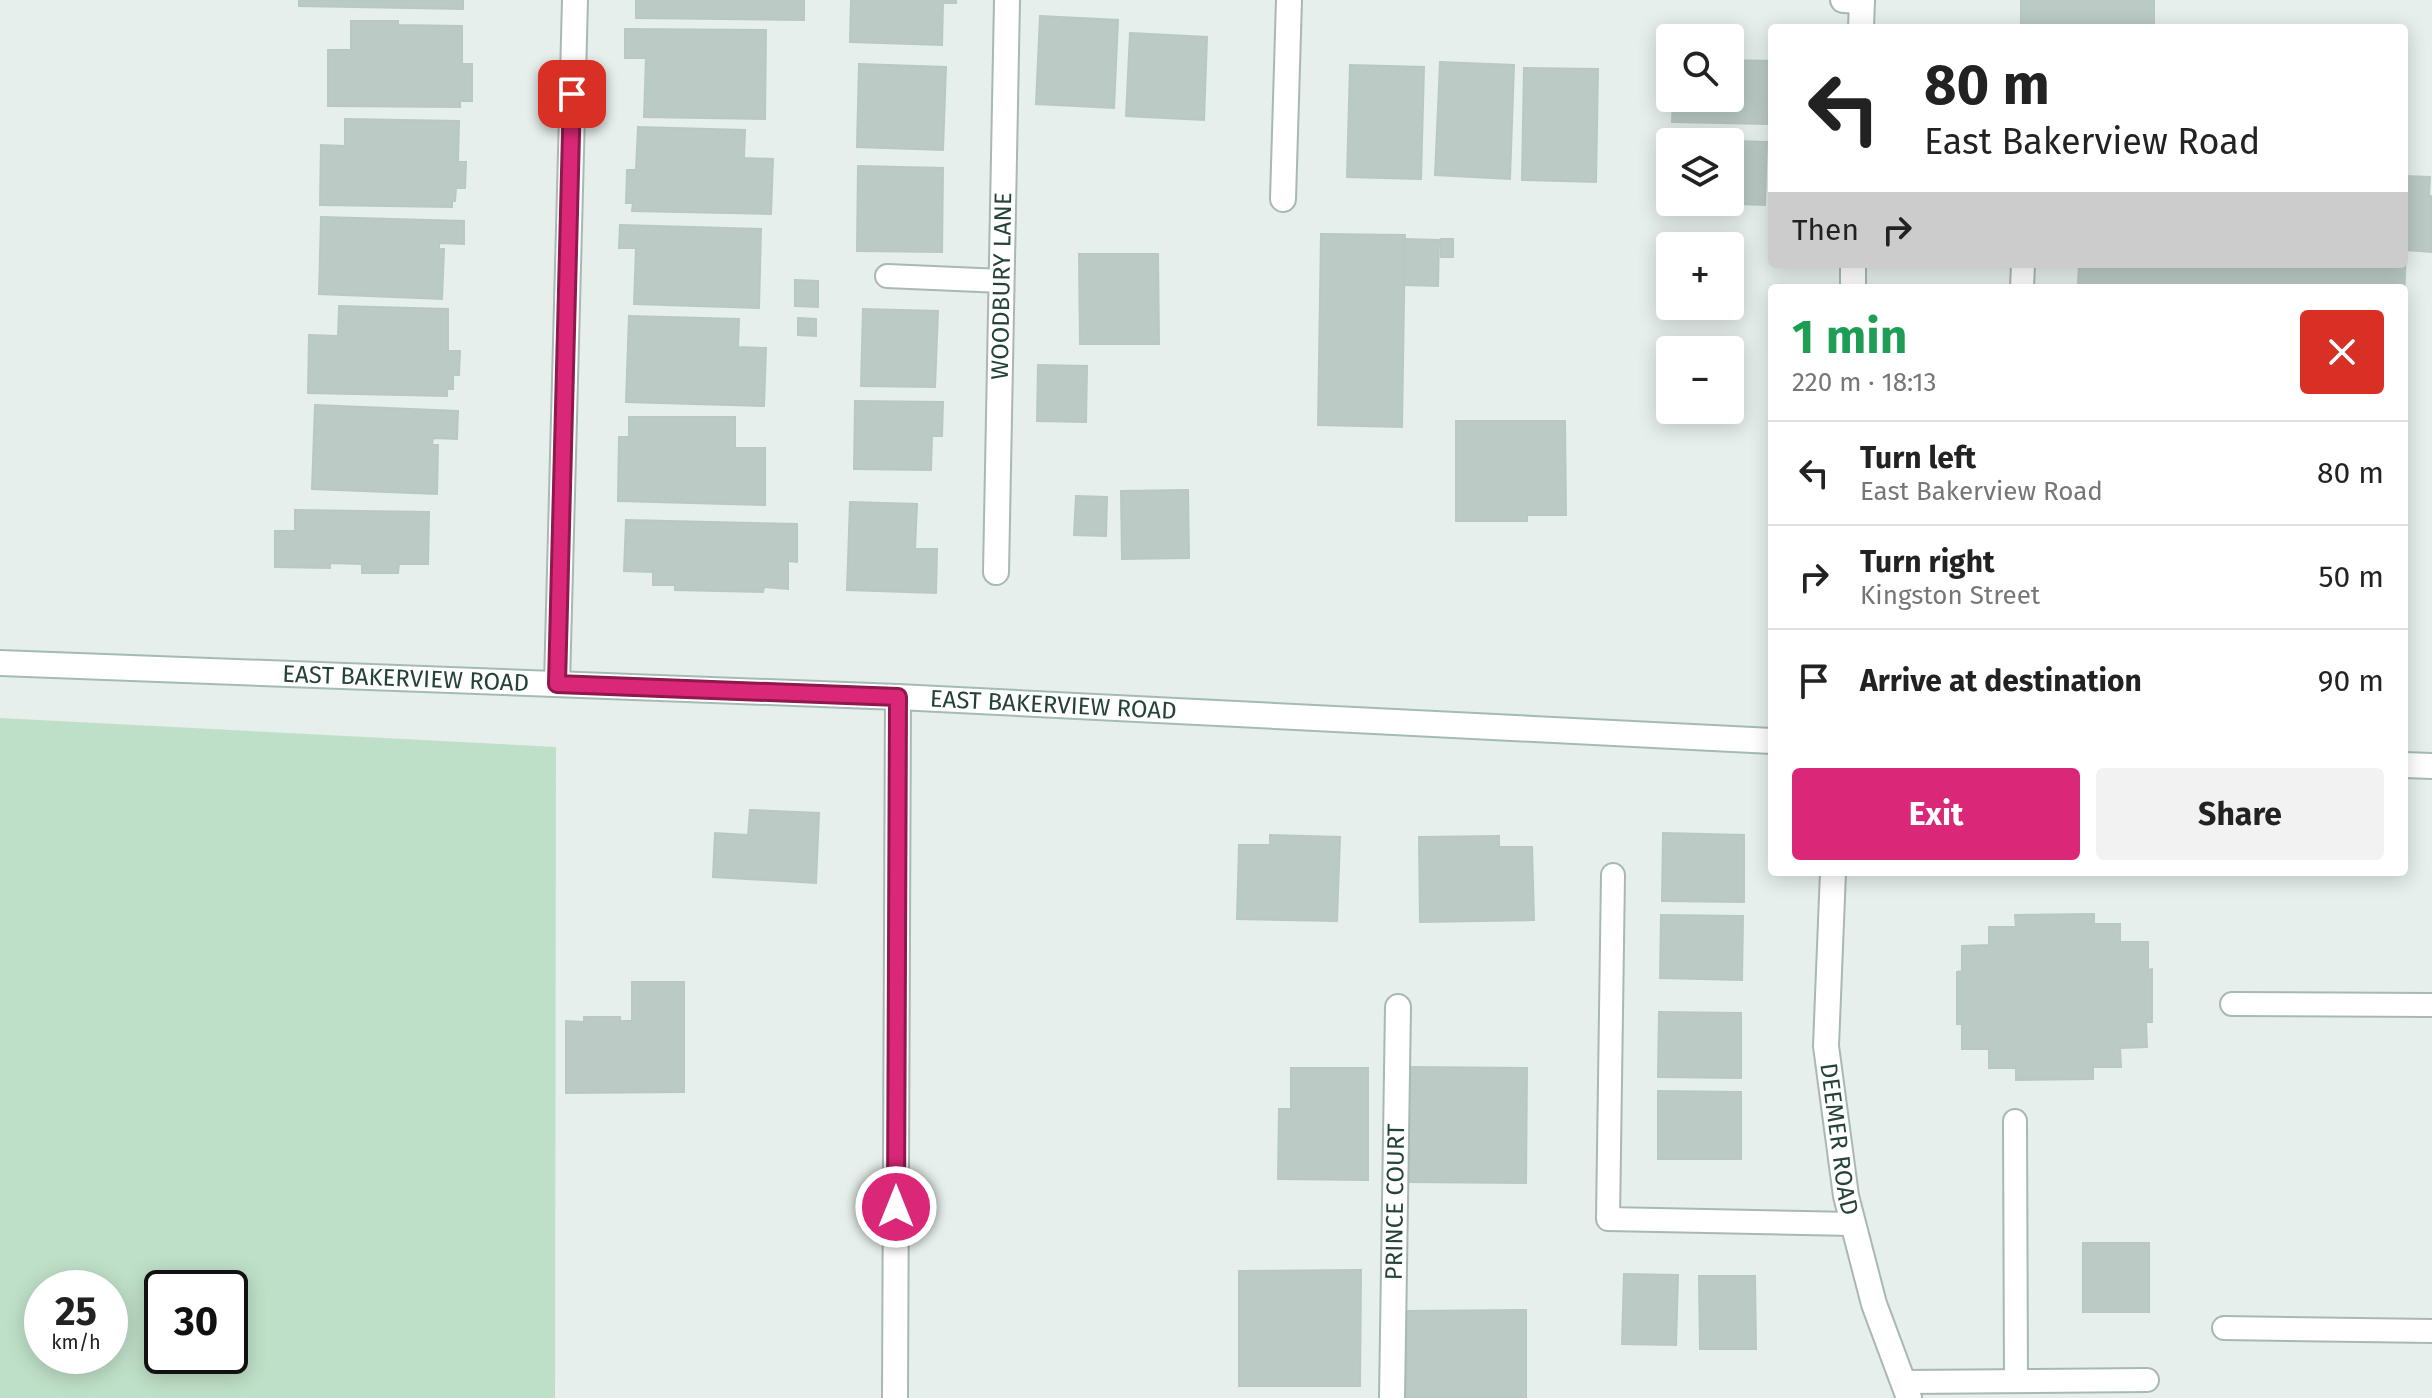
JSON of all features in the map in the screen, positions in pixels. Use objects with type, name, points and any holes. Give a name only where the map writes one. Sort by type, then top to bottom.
[{"type":"street","points":[[557,684],[575,0]]},
{"type":"street","name":"WOODBURY LANE","points":[[996,572],[1007,0]]},
{"type":"street","points":[[1283,199],[1289,0]]},
{"type":"street","points":[[1843,0],[1862,0],[1861,24]]},
{"type":"street","name":"EAST BAKERVIEW ROAD","points":[[0,663],[898,697],[1768,741]]},
{"type":"street","points":[[895,1398],[898,697]]},
{"type":"street","points":[[2408,765],[2432,766]]},
{"type":"street","name":"DEEMER ROAD","points":[[1833,876],[1826,1046],[1846,1196],[1874,1304],[1906,1390]]},
{"type":"street","name":"PRINCE COURT","points":[[1392,1398],[1398,1007]]},
{"type":"lane","points":[[887,276],[1002,281]]},
{"type":"lane","points":[[1613,875],[1608,1219],[1853,1224]]},
{"type":"lane","points":[[2232,1004],[2432,1005]]},
{"type":"lane","points":[[2015,1121],[2016,1381]]},
{"type":"lane","points":[[2224,1328],[2432,1331]]},
{"type":"lane","points":[[1906,1390],[2016,1381],[2147,1380]]},
{"type":"green space","points":[[0,718],[556,747],[555,1398],[0,1398]]},
{"type":"building","points":[[299,0],[463,0],[463,9],[299,6]]},
{"type":"building","points":[[636,0],[804,0],[804,20],[636,18]]},
{"type":"building","points":[[851,0],[956,0],[956,3],[943,3],[942,45],[850,42]]},
{"type":"building","points":[[2021,0],[2154,0],[2154,24],[2021,24]]},
{"type":"building","points":[[1040,16],[1118,20],[1114,108],[1036,104]]},
{"type":"building","points":[[351,21],[462,26],[462,64],[472,64],[472,101],[460,101],[460,107],[328,106],[328,50],[351,50]]},
{"type":"building","points":[[625,29],[766,30],[765,119],[644,117],[646,58],[625,58]]},
{"type":"building","points":[[1130,33],[1207,37],[1204,120],[1126,116]]},
{"type":"building","points":[[1744,60],[1768,61],[1768,124],[1672,122],[1672,112],[1744,112]]},
{"type":"building","points":[[1440,62],[1514,65],[1510,179],[1435,175]]},
{"type":"building","points":[[859,64],[946,67],[943,150],[857,147]]},
{"type":"building","points":[[1350,65],[1424,67],[1421,179],[1347,177]]},
{"type":"building","points":[[1524,68],[1598,69],[1596,182],[1522,180]]},
{"type":"building","points":[[345,119],[459,121],[458,162],[466,162],[465,188],[456,188],[452,207],[320,205],[321,145],[345,146]]},
{"type":"building","points":[[638,127],[745,130],[744,158],[773,159],[771,214],[632,211],[633,203],[626,203],[627,170],[636,170]]},
{"type":"building","points":[[1744,141],[1767,142],[1765,205],[1744,204]]},
{"type":"building","points":[[858,166],[943,168],[942,252],[857,251]]},
{"type":"building","points":[[2408,176],[2430,177],[2432,252],[2408,250]]},
{"type":"building","points":[[321,217],[464,221],[464,244],[439,243],[439,249],[444,249],[442,299],[319,294]]},
{"type":"building","points":[[620,225],[761,229],[759,308],[634,304],[636,248],[619,248]]},
{"type":"building","points":[[1321,234],[1405,235],[1402,427],[1318,425]]},
{"type":"building","points":[[1405,239],[1439,240],[1438,286],[1404,285]]},
{"type":"building","points":[[1441,239],[1453,239],[1453,257],[1441,257]]},
{"type":"building","points":[[1079,254],[1158,254],[1159,344],[1080,344]]},
{"type":"building","points":[[2079,268],[2405,268],[2405,284],[2078,284]]},
{"type":"building","points":[[795,280],[818,281],[818,307],[795,306]]},
{"type":"building","points":[[339,306],[448,309],[448,351],[460,351],[459,375],[453,375],[453,389],[447,389],[447,396],[308,393],[309,335],[338,336]]},
{"type":"building","points":[[863,309],[938,311],[935,387],[861,386]]},
{"type":"building","points":[[629,316],[739,319],[738,347],[766,348],[764,406],[626,402]]},
{"type":"building","points":[[798,318],[816,319],[816,336],[798,335]]},
{"type":"building","points":[[1038,365],[1087,366],[1086,422],[1037,421]]},
{"type":"building","points":[[855,401],[943,402],[942,436],[932,436],[931,470],[854,469]]},
{"type":"building","points":[[315,405],[458,411],[457,439],[433,438],[432,445],[438,445],[437,494],[312,489]]},
{"type":"building","points":[[629,417],[735,417],[735,448],[765,448],[765,505],[618,501],[619,437],[629,437]]},
{"type":"building","points":[[1456,421],[1565,421],[1566,515],[1527,515],[1527,521],[1456,521]]},
{"type":"building","points":[[1188,490],[1189,558],[1122,559],[1121,491]]},
{"type":"building","points":[[1076,496],[1107,497],[1106,536],[1074,535]]},
{"type":"building","points":[[850,502],[917,504],[915,549],[937,549],[936,593],[847,590]]},
{"type":"building","points":[[295,510],[429,512],[428,564],[399,564],[398,573],[362,573],[362,564],[330,563],[330,568],[275,567],[275,531],[295,531]]},
{"type":"building","points":[[626,520],[797,524],[797,562],[788,561],[788,589],[764,587],[763,592],[675,590],[675,585],[653,585],[653,572],[624,571]]},
{"type":"building","points":[[750,810],[819,813],[816,883],[713,877],[715,833],[748,835]]},
{"type":"building","points":[[1663,833],[1744,835],[1744,902],[1662,901]]},
{"type":"building","points":[[1270,835],[1340,837],[1337,921],[1237,919],[1239,845],[1270,845]]},
{"type":"building","points":[[1499,836],[1499,847],[1532,847],[1534,920],[1420,922],[1419,837]]},
{"type":"building","points":[[2094,914],[2094,924],[2120,924],[2120,942],[2148,942],[2148,970],[2152,969],[2152,1022],[2146,1022],[2147,1047],[2120,1048],[2121,1067],[2093,1067],[2093,1079],[2016,1080],[2016,1068],[1989,1068],[1989,1049],[1962,1049],[1962,1024],[1957,1024],[1957,972],[1962,971],[1962,946],[1989,945],[1989,927],[2016,927],[2015,915]]},
{"type":"building","points":[[1661,915],[1743,916],[1742,980],[1660,978]]},
{"type":"building","points":[[632,982],[684,982],[684,1092],[566,1093],[566,1021],[584,1022],[584,1017],[620,1017],[620,1021],[632,1021]]},
{"type":"building","points":[[1659,1012],[1741,1013],[1741,1078],[1658,1077]]},
{"type":"building","points":[[1408,1067],[1527,1068],[1526,1183],[1407,1182]]},
{"type":"building","points":[[1291,1068],[1368,1068],[1368,1180],[1278,1179],[1279,1109],[1291,1109]]},
{"type":"building","points":[[1658,1091],[1741,1092],[1741,1159],[1658,1159]]},
{"type":"building","points":[[2083,1243],[2149,1243],[2149,1312],[2083,1312]]},
{"type":"building","points":[[1361,1270],[1360,1386],[1239,1386],[1239,1271]]},
{"type":"building","points":[[1624,1274],[1678,1275],[1676,1345],[1622,1344]]},
{"type":"building","points":[[1699,1276],[1755,1276],[1756,1349],[1700,1349]]},
{"type":"building","points":[[1526,1310],[1526,1398],[1407,1398],[1407,1311]]},
{"type":"route","points":[[572,94],[557,684],[898,697],[896,1207]]}]
